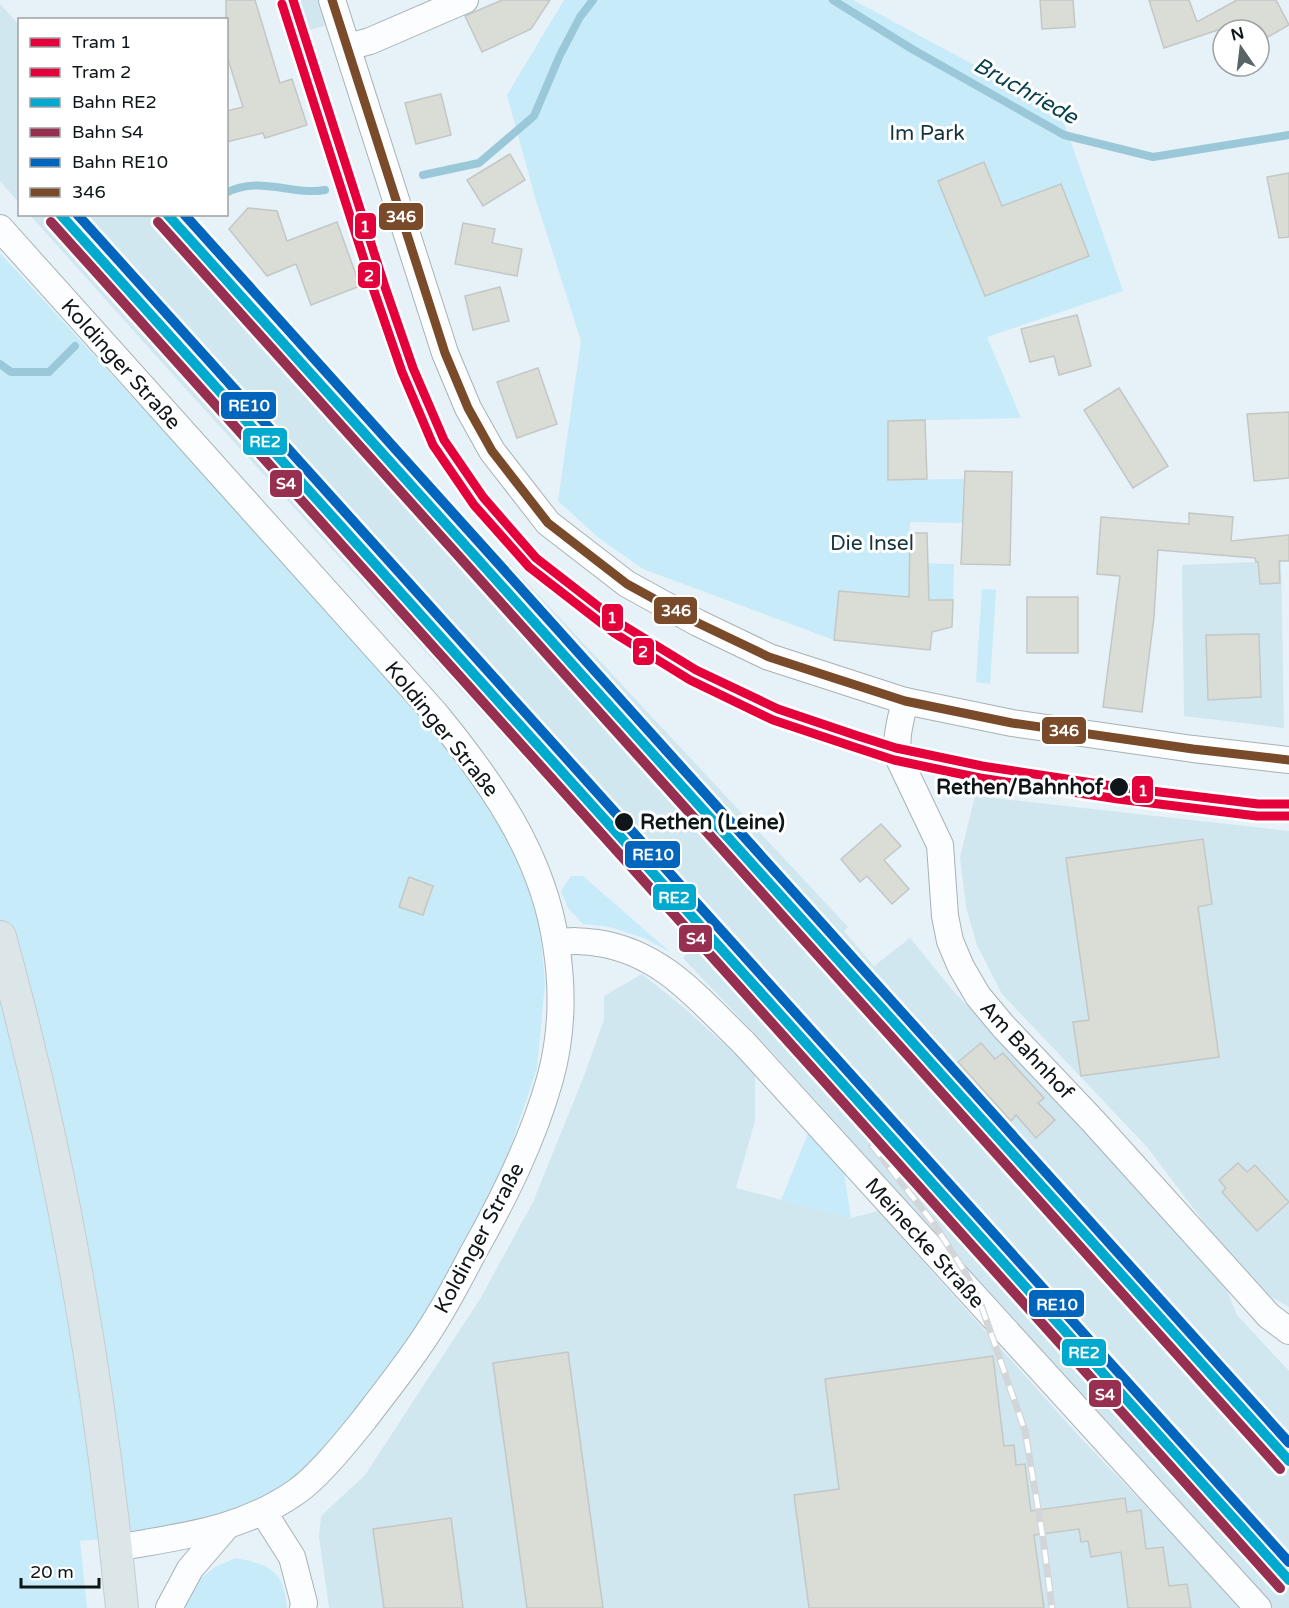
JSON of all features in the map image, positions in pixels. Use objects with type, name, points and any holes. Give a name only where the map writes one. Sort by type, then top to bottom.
[{"type":"main road","points":[[0,937],[15,990],[60,1188],[92,1366],[122,1608]]},
{"type":"street","points":[[332,0],[445,353],[468,408],[492,451],[548,523],[627,584],[698,623],[769,657],[905,702],[1012,723],[1193,749],[1289,760]]},
{"type":"street","points":[[348,47],[370,41],[465,0]]},
{"type":"street","name":"Koldinger Straße","points":[[0,228],[434,712],[474,761],[505,807],[546,893],[556,943],[561,988],[559,1031],[551,1078],[503,1200],[438,1317],[383,1395],[343,1446],[299,1490],[264,1513],[226,1527],[116,1548]]},
{"type":"street","name":"Am Bahnhof","points":[[905,702],[896,748],[940,845],[945,916],[950,940],[960,967],[978,996],[1003,1026],[1093,1121],[1269,1316],[1289,1331]]},
{"type":"street","name":"Meinecke Straße","points":[[556,943],[574,939],[615,946],[648,958],[670,973],[744,1043],[1258,1608]]},
{"type":"street","points":[[264,1513],[292,1557],[303,1608]]},
{"type":"street","points":[[169,1608],[190,1569],[226,1527]]},
{"type":"shaded area","points":[[289,0],[319,0],[327,25],[300,33]]},
{"type":"shaded area","points":[[0,4],[18,24],[18,202],[0,181]]},
{"type":"shaded area","points":[[31,216],[183,216],[256,287],[403,450],[848,927],[844,931],[874,966],[910,938],[955,993],[1093,1134],[1225,1286],[1237,1315],[1289,1371],[1289,1608],[1273,1608],[773,1053],[683,958],[694,946]]},
{"type":"shaded area","points":[[1281,561],[1284,728],[1184,716],[1182,565]]},
{"type":"shaded area","points":[[975,796],[1289,831],[1289,1307],[1252,1286],[1147,1147],[1002,994],[977,945],[966,907],[960,857]]},
{"type":"shaded area","points":[[642,974],[683,1007],[755,1072],[755,1121],[736,1188],[851,1218],[878,1211],[1078,1435],[1243,1608],[329,1608],[319,1537],[321,1516],[365,1475],[480,1299],[533,1202],[604,1020],[604,996]]},
{"type":"green space","points":[[564,0],[853,0],[1060,111],[1123,291],[987,337],[1021,418],[888,421],[888,480],[965,479],[964,523],[910,522],[909,563],[954,564],[953,601],[839,591],[834,640],[643,569],[599,538],[558,501],[581,341],[535,197],[507,95]]},
{"type":"green space","points":[[0,253],[382,664],[487,793],[538,903],[545,984],[537,1068],[496,1191],[428,1315],[334,1440],[295,1483],[215,1522],[142,1535],[80,1541],[87,1608],[0,1608]]},
{"type":"green space","points":[[982,589],[996,590],[990,684],[976,682]]},
{"type":"green space","points":[[571,876],[583,876],[670,952],[644,938],[610,927],[583,924],[568,908],[561,891]]},
{"type":"green space","points":[[809,1131],[843,1166],[851,1218],[781,1200]]},
{"type":"green space","points":[[236,1558],[258,1563],[273,1571],[283,1585],[287,1608],[184,1608],[194,1584],[215,1567]]},
{"type":"building","points":[[226,0],[255,0],[280,83],[292,79],[307,125],[265,138],[263,133],[228,142],[228,111],[243,107],[228,59],[228,18],[226,18]]},
{"type":"building","points":[[502,0],[550,0],[531,29],[482,52],[465,16]]},
{"type":"building","points":[[1040,0],[1073,0],[1075,27],[1042,29]]},
{"type":"building","points":[[1149,0],[1189,0],[1197,22],[1237,0],[1276,0],[1289,25],[1271,35],[1271,18],[1211,18],[1211,32],[1164,48]]},
{"type":"building","points":[[441,94],[451,135],[416,144],[405,103]]},
{"type":"building","points":[[510,154],[525,180],[483,206],[467,180]]},
{"type":"building","points":[[984,162],[1002,206],[1061,184],[1089,256],[985,296],[938,181]]},
{"type":"building","points":[[1289,173],[1289,237],[1279,238],[1267,177]]},
{"type":"building","points":[[248,208],[277,211],[287,241],[337,222],[360,286],[311,305],[296,264],[267,276],[229,229]]},
{"type":"building","points":[[463,223],[495,229],[492,243],[522,249],[517,276],[455,264]]},
{"type":"building","points":[[500,287],[509,321],[473,330],[465,296]]},
{"type":"building","points":[[1077,315],[1091,366],[1059,375],[1054,356],[1030,362],[1021,329]]},
{"type":"building","points":[[538,368],[557,424],[517,438],[497,382]]},
{"type":"building","points":[[1119,388],[1168,466],[1133,488],[1084,410]]},
{"type":"building","points":[[1289,412],[1289,478],[1254,481],[1247,414]]},
{"type":"building","points":[[925,420],[927,479],[888,480],[888,421]]},
{"type":"building","points":[[965,471],[1012,472],[1010,565],[961,564]]},
{"type":"building","points":[[1189,513],[1233,517],[1231,541],[1289,535],[1289,561],[1279,561],[1280,583],[1260,584],[1258,562],[1255,558],[1158,550],[1154,617],[1142,712],[1103,707],[1120,576],[1097,574],[1101,517],[1189,524]]},
{"type":"building","points":[[910,533],[927,533],[929,600],[953,600],[952,627],[932,632],[930,650],[834,640],[839,591],[909,597]]},
{"type":"building","points":[[1027,597],[1078,597],[1078,653],[1027,653]]},
{"type":"building","points":[[1259,634],[1261,697],[1208,700],[1206,635]]},
{"type":"building","points":[[881,824],[901,846],[884,860],[909,889],[892,904],[867,876],[860,882],[841,859]]},
{"type":"building","points":[[1203,839],[1212,904],[1198,907],[1219,1057],[1081,1076],[1073,1022],[1089,1020],[1066,858]]},
{"type":"building","points":[[409,877],[433,886],[423,915],[399,907]]},
{"type":"building","points":[[981,1043],[995,1059],[1003,1053],[1044,1098],[1038,1103],[1055,1120],[1036,1138],[1016,1115],[1011,1121],[958,1062]]},
{"type":"building","points":[[1238,1163],[1247,1172],[1255,1165],[1289,1202],[1257,1231],[1222,1192],[1226,1188],[1219,1180]]},
{"type":"building","points":[[568,1352],[603,1608],[527,1608],[493,1363]]},
{"type":"building","points":[[993,1356],[1004,1446],[1014,1445],[1016,1465],[1025,1464],[1031,1511],[1125,1498],[1127,1512],[1141,1510],[1146,1549],[1163,1547],[1169,1586],[1187,1584],[1191,1608],[1128,1608],[1121,1552],[1091,1557],[1088,1541],[1081,1542],[1079,1529],[1034,1535],[1044,1608],[809,1608],[794,1495],[839,1489],[825,1379]]},
{"type":"building","points":[[451,1518],[463,1608],[384,1608],[373,1529]]},
{"type":"waterway","name":"Bruchriede","points":[[423,175],[479,163],[534,116],[560,55],[580,17],[593,0]]},
{"type":"waterway","name":"Bruchriede","points":[[833,0],[912,49],[1064,135],[1153,157],[1289,135]]},
{"type":"waterway","name":"Bruchriede","points":[[228,192],[251,186],[325,190]]},
{"type":"waterway","name":"Bruchriede","points":[[0,364],[11,372],[49,372],[75,346]]},
{"type":"railway","points":[[872,1145],[934,1224],[965,1272],[981,1305],[1025,1431],[1052,1608]]},
{"type":"tram line","name":"1","points":[[293,0],[385,287],[413,368],[444,440],[483,497],[536,558],[621,624],[696,670],[778,709],[858,736],[896,748],[982,766],[1119,787],[1258,804],[1289,804]]},
{"type":"tram line","name":"2","points":[[282,4],[374,291],[402,372],[433,445],[474,505],[529,567],[614,633],[690,680],[773,720],[854,747],[894,760],[980,778],[1118,799],[1257,816],[1289,816]]},
{"type":"rail line","name":"RE2","points":[[62,216],[1289,1580]]},
{"type":"rail line","name":"RE10","points":[[79,216],[1289,1562]]},
{"type":"rail line","name":"RE2","points":[[169,216],[1289,1461]]},
{"type":"rail line","name":"RE10","points":[[186,216],[1289,1443]]},
{"type":"rail line","name":"S4","points":[[51,222],[1280,1588]]},
{"type":"rail line","name":"S4","points":[[158,222],[1280,1469]]},
{"type":"transit line","name":"346","points":[[332,0],[445,353],[468,408],[492,451],[548,523],[627,584],[698,623],[769,657],[905,701],[1012,723],[1193,749],[1289,760]]},
{"type":"place","name":"Rethen/Bahnhof","points":[[1119,787]]},
{"type":"place","name":"Rethen (Leine)","points":[[624,822]]},
{"type":"park label","name":"Im Park","points":[[927,133]]},
{"type":"park label","name":"Die Insel","points":[[872,543]]}]
